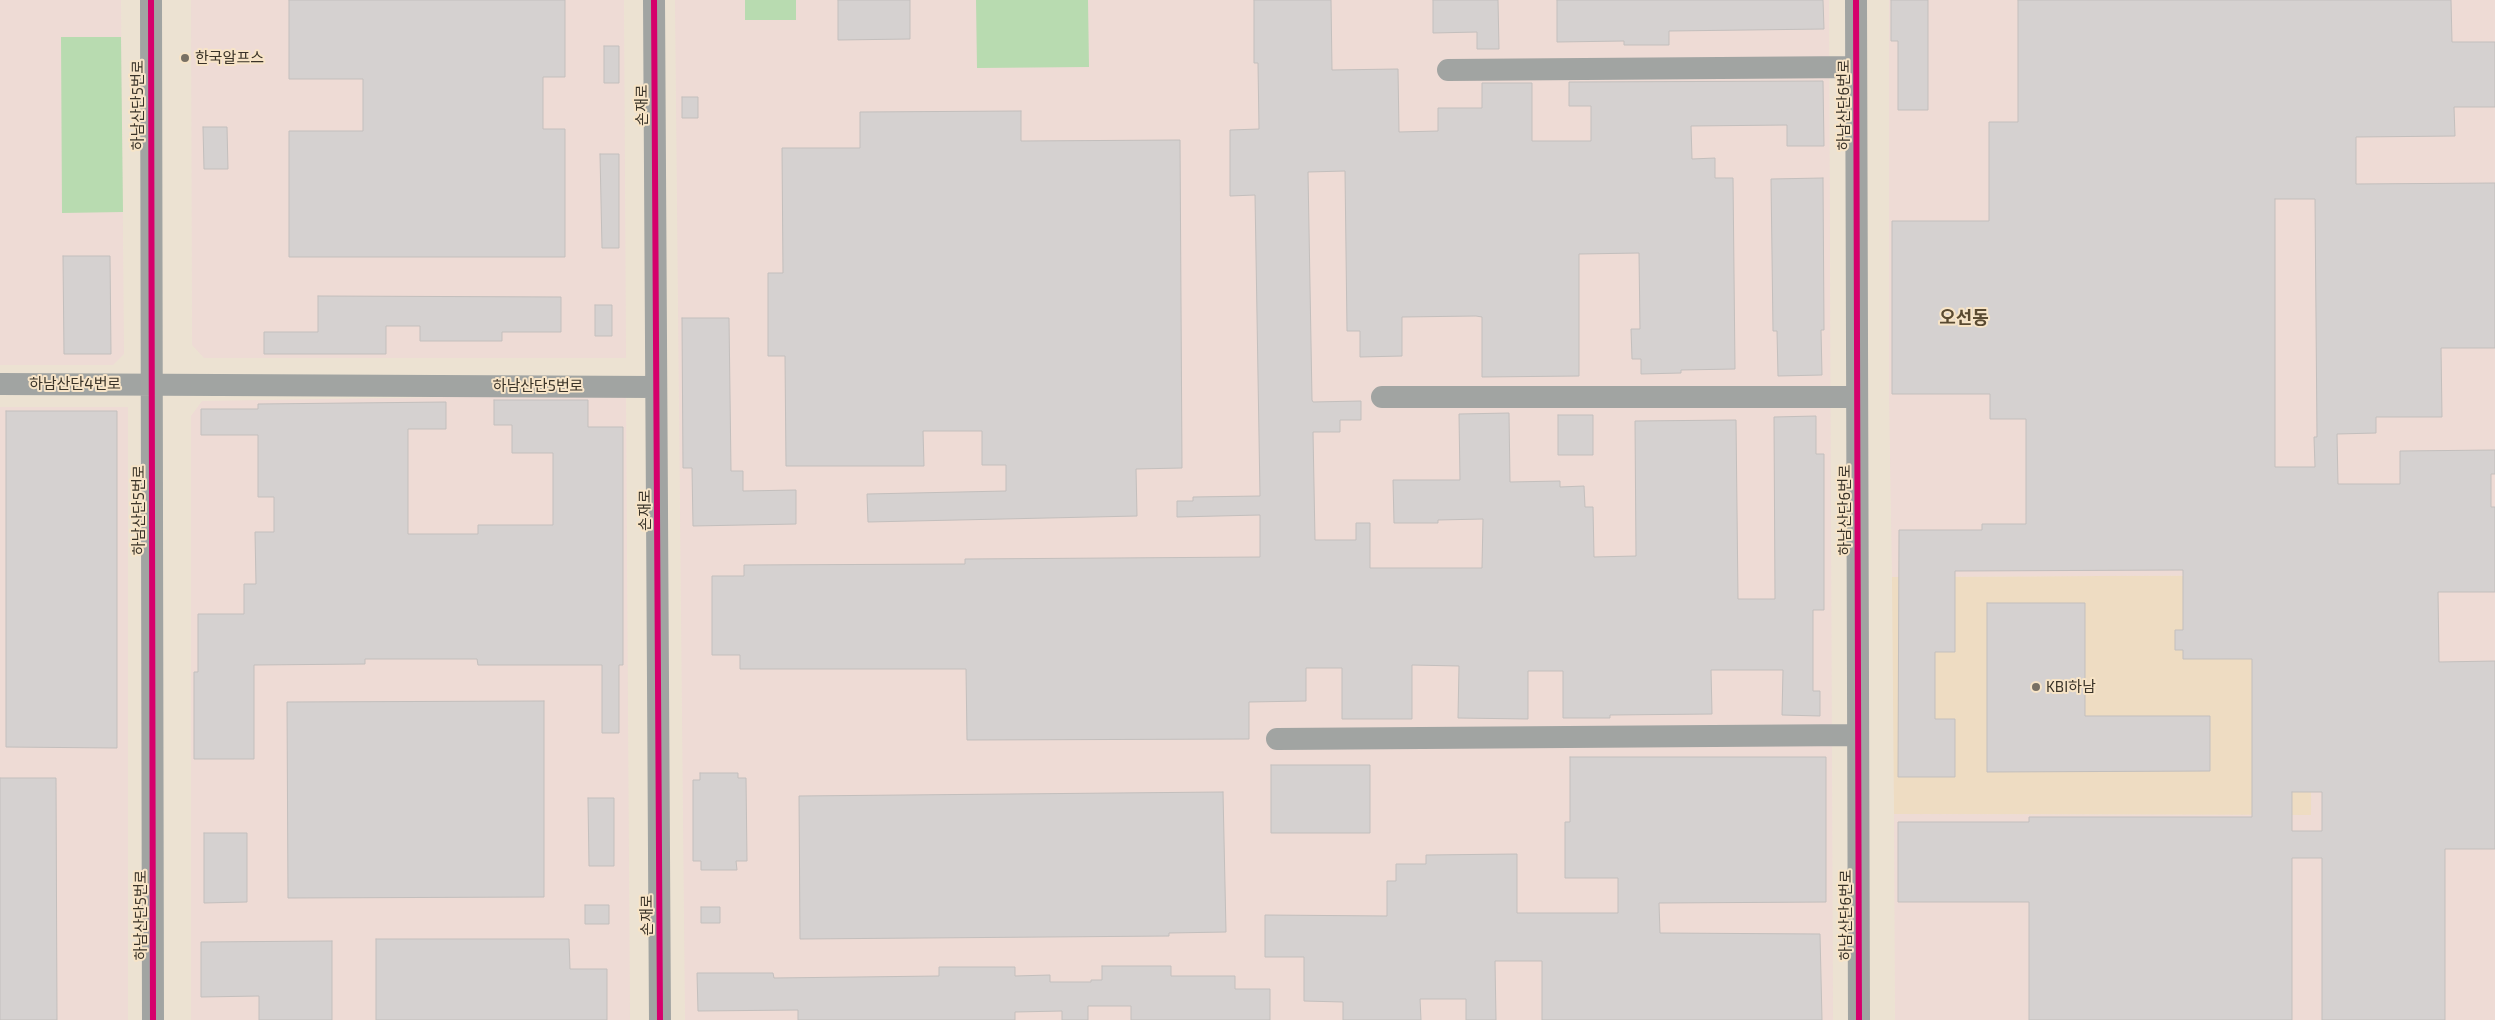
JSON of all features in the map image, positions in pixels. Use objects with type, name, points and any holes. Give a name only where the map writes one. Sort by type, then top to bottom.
[{"type":"street","name":"하남산단5번로","points":[[151,0],[153,1020]]},
{"type":"street","name":"손재로","points":[[654,0],[660,1020]]},
{"type":"street","name":"하남산단6번로","points":[[1856,0],[1859,1020]]},
{"type":"street","points":[[1448,70],[1856,67]]},
{"type":"street","name":"하남산단4번로","points":[[0,384],[151,384]]},
{"type":"street","name":"하남산단5번로","points":[[151,384],[656,387]]},
{"type":"street","points":[[1382,398],[1857,397]]},
{"type":"street","points":[[1277,739],[1858,735]]},
{"type":"shaded area","points":[[0,0],[121,0],[124,354],[113,365],[0,365]]},
{"type":"shaded area","points":[[191,0],[624,0],[626,358],[204,358],[192,345]]},
{"type":"shaded area","points":[[675,0],[1829,0],[1833,1020],[685,1020]]},
{"type":"shaded area","points":[[1889,0],[2495,0],[2495,1020],[1895,1020],[1894,814],[2311,815],[2312,575],[1892,577],[1889,397]]},
{"type":"shaded area","points":[[626,396],[630,1020],[191,1020],[191,416],[202,401]]},
{"type":"shaded area","points":[[0,407],[128,407],[128,1020],[0,1020]]},
{"type":"shaded area","points":[[2312,575],[2311,815],[1894,814],[1892,577]]},
{"type":"green space","points":[[745,0],[796,0],[796,20],[745,20]]},
{"type":"green space","points":[[976,0],[1088,0],[1089,67],[977,68]]},
{"type":"green space","points":[[61,37],[121,37],[123,212],[62,213]]},
{"type":"building","points":[[289,0],[565,0],[565,77],[543,77],[543,129],[565,129],[565,257],[289,257],[289,131],[363,131],[363,79],[289,79]]},
{"type":"building","points":[[838,0],[910,0],[910,39],[838,40]]},
{"type":"building","points":[[1254,0],[1331,0],[1332,70],[1398,69],[1399,132],[1438,131],[1438,108],[1482,108],[1482,83],[1532,83],[1532,141],[1591,141],[1591,106],[1569,106],[1569,82],[1823,81],[1824,146],[1787,146],[1787,125],[1691,126],[1692,159],[1715,158],[1715,178],[1733,178],[1735,369],[1681,370],[1681,373],[1641,374],[1641,359],[1632,359],[1631,329],[1640,329],[1639,253],[1579,254],[1579,376],[1482,377],[1482,317],[1476,316],[1402,317],[1402,356],[1360,357],[1360,331],[1347,331],[1345,171],[1308,172],[1312,400],[1313,402],[1361,401],[1361,420],[1340,420],[1340,432],[1313,432],[1315,540],[1356,540],[1356,523],[1370,523],[1370,568],[1482,568],[1483,519],[1438,520],[1438,523],[1394,523],[1393,480],[1460,480],[1459,414],[1509,413],[1510,482],[1560,481],[1560,487],[1584,486],[1585,507],[1593,507],[1594,557],[1636,556],[1635,421],[1736,420],[1738,599],[1775,599],[1774,417],[1816,416],[1816,454],[1824,454],[1824,610],[1813,610],[1813,691],[1820,691],[1820,716],[1782,715],[1783,670],[1711,670],[1712,714],[1610,715],[1610,718],[1563,718],[1563,671],[1528,671],[1528,719],[1458,718],[1459,666],[1412,665],[1412,719],[1342,719],[1342,668],[1306,668],[1306,701],[1249,702],[1249,739],[967,740],[966,669],[740,669],[740,655],[712,655],[712,576],[744,576],[744,565],[965,564],[965,559],[1260,557],[1260,515],[1177,517],[1177,501],[1193,501],[1193,497],[1260,496],[1255,195],[1230,196],[1230,130],[1259,129],[1258,63],[1254,63]]},
{"type":"building","points":[[1433,0],[1498,0],[1499,49],[1477,49],[1477,32],[1433,33]]},
{"type":"building","points":[[1557,0],[1823,0],[1824,29],[1669,31],[1669,45],[1624,45],[1624,41],[1557,42]]},
{"type":"building","points":[[1891,0],[1928,0],[1928,110],[1898,110],[1898,41],[1891,41]]},
{"type":"building","points":[[2018,0],[2451,0],[2452,42],[2495,42],[2495,107],[2454,107],[2455,136],[2356,137],[2356,184],[2495,183],[2495,348],[2441,348],[2442,417],[2376,417],[2376,433],[2337,434],[2338,484],[2400,484],[2400,451],[2495,450],[2495,474],[2491,474],[2491,507],[2495,507],[2495,592],[2438,592],[2439,662],[2495,661],[2495,849],[2445,849],[2445,1020],[2322,1020],[2322,858],[2292,858],[2292,1020],[2029,1020],[2029,902],[1898,902],[1898,822],[2029,822],[2029,817],[2252,817],[2252,659],[2183,659],[2183,650],[2175,650],[2175,630],[2183,630],[2183,570],[1955,571],[1955,652],[1935,652],[1935,719],[1955,719],[1955,777],[1898,777],[1899,530],[1982,530],[1982,524],[2026,524],[2026,419],[1990,419],[1990,394],[1892,394],[1892,221],[1989,221],[1989,122],[2018,122]],"holes":[[[2275,199],[2315,199],[2317,437],[2314,437],[2315,467],[2275,467]],[[2292,792],[2322,792],[2322,831],[2292,831]]]},
{"type":"building","points":[[604,46],[619,46],[619,83],[604,83]]},
{"type":"building","points":[[682,97],[698,97],[698,118],[682,118]]},
{"type":"building","points":[[1021,111],[1021,141],[1180,140],[1182,468],[1136,469],[1137,516],[868,522],[867,494],[1006,491],[1006,465],[982,465],[982,431],[923,431],[924,466],[786,466],[785,356],[768,356],[768,273],[783,273],[782,148],[860,148],[860,112]]},
{"type":"building","points":[[203,127],[227,127],[228,169],[204,169]]},
{"type":"building","points":[[600,154],[619,154],[619,248],[602,248]]},
{"type":"building","points":[[1823,178],[1824,330],[1821,330],[1822,375],[1778,376],[1777,331],[1773,331],[1771,179]]},
{"type":"building","points":[[63,256],[110,256],[111,354],[64,354]]},
{"type":"building","points":[[318,296],[561,297],[561,332],[502,332],[502,341],[420,341],[420,326],[386,326],[386,354],[264,354],[264,332],[318,332]]},
{"type":"building","points":[[595,305],[612,305],[612,336],[595,336]]},
{"type":"building","points":[[682,318],[729,318],[731,471],[743,471],[743,491],[796,490],[796,524],[693,526],[692,468],[683,468]]},
{"type":"building","points":[[494,400],[588,400],[588,427],[623,427],[623,665],[619,665],[619,733],[602,733],[602,665],[478,665],[477,659],[365,659],[365,664],[254,665],[254,759],[194,759],[194,672],[198,672],[198,614],[244,614],[244,584],[256,584],[255,532],[274,532],[274,497],[258,497],[258,435],[201,435],[201,409],[258,409],[258,404],[446,402],[446,429],[408,429],[408,534],[478,534],[478,525],[553,525],[553,453],[512,453],[512,425],[494,425]]},
{"type":"building","points":[[6,411],[117,411],[117,748],[6,747]]},
{"type":"building","points":[[1558,415],[1593,415],[1593,455],[1558,455]]},
{"type":"building","name":"KBI하남","points":[[1987,603],[2085,603],[2085,716],[2210,716],[2210,771],[1987,772]]},
{"type":"building","points":[[544,701],[544,897],[288,898],[287,702]]},
{"type":"building","points":[[1570,757],[1826,757],[1826,902],[1659,903],[1660,933],[1820,934],[1822,1020],[1542,1020],[1542,961],[1495,961],[1496,1020],[1466,1020],[1466,999],[1420,999],[1421,1020],[1343,1020],[1343,1002],[1304,1001],[1304,957],[1265,957],[1265,915],[1387,916],[1387,881],[1396,881],[1396,864],[1426,864],[1426,855],[1517,854],[1517,913],[1618,913],[1618,878],[1565,878],[1565,822],[1570,822]]},
{"type":"building","points":[[1271,765],[1370,765],[1370,833],[1271,833]]},
{"type":"building","points":[[700,773],[738,773],[738,778],[746,778],[747,861],[736,861],[737,870],[701,870],[701,861],[693,861],[693,780],[700,780]]},
{"type":"building","points":[[0,778],[56,778],[57,1020],[0,1020]]},
{"type":"building","points":[[1223,792],[1226,932],[1169,933],[1169,936],[800,939],[799,796]]},
{"type":"building","points":[[588,798],[614,798],[614,866],[589,866]]},
{"type":"building","points":[[204,833],[247,833],[247,902],[204,903]]},
{"type":"building","points":[[585,905],[609,905],[609,924],[585,924]]},
{"type":"building","points":[[701,907],[720,907],[720,923],[701,923]]},
{"type":"building","points":[[376,939],[569,939],[570,969],[607,969],[607,1020],[376,1020]]},
{"type":"building","points":[[332,941],[332,1020],[259,1020],[259,996],[201,997],[201,942]]},
{"type":"building","points":[[1102,966],[1171,966],[1171,976],[1235,976],[1235,989],[1270,989],[1270,1020],[1131,1020],[1131,1006],[1088,1006],[1088,1020],[1062,1020],[1062,1011],[1015,1012],[1015,1020],[798,1020],[798,1010],[698,1011],[697,973],[773,973],[774,978],[939,976],[939,967],[1015,967],[1015,976],[1050,975],[1050,982],[1091,982],[1091,980],[1102,980]]},
{"type":"cycle path","points":[[151,0],[153,1020]]},
{"type":"cycle path","points":[[654,0],[660,1020]]},
{"type":"cycle path","points":[[1856,0],[1859,1020]]},
{"type":"place","name":"한국알프스","points":[[185,58]]},
{"type":"place","name":"KBI하남","points":[[2036,687]]},
{"type":"district","name":"오선동","points":[[1964,318]]}]
